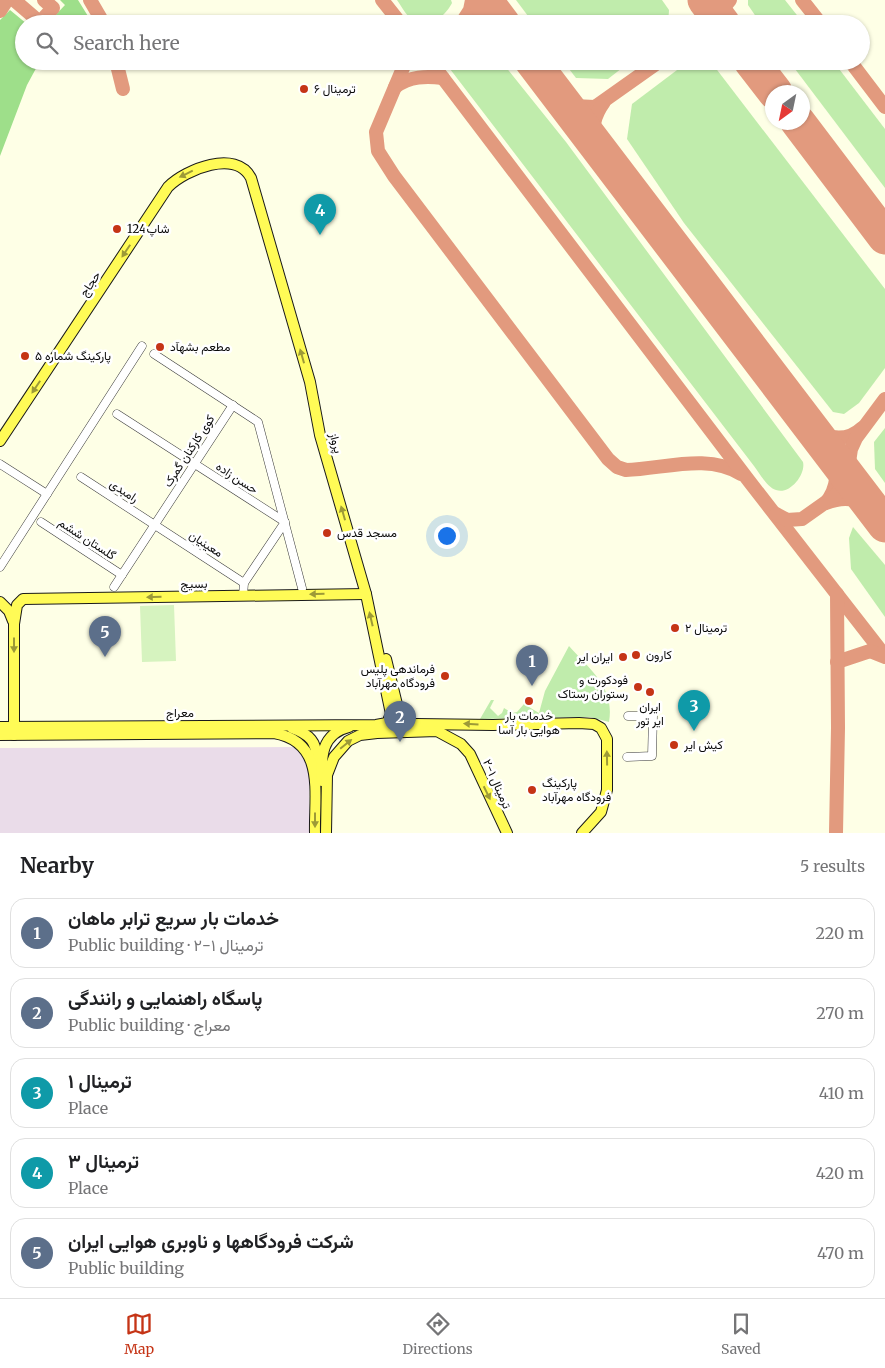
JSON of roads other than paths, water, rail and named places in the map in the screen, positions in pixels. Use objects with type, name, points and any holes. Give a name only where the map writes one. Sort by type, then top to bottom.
[{"type":"main road","name":"پرواز","points":[[218,164],[236,164],[248,171],[310,382],[320,435],[366,594],[391,714],[389,720],[383,725],[359,725]]},
{"type":"main road","name":"حجاج","points":[[0,441],[168,187],[188,172],[218,164]]},
{"type":"main road","name":"بسیج","points":[[14,624],[17,605],[23,599],[366,594]]},
{"type":"main road","points":[[0,602],[10,610],[14,624],[14,731]]},
{"type":"main road","name":"پرواز","points":[[376,638],[382,648],[404,724]]},
{"type":"main road","points":[[326,833],[327,780],[334,757],[348,741],[360,735],[390,733],[404,724]]},
{"type":"main road","points":[[390,733],[404,724],[437,728],[594,724],[601,728],[607,739],[607,790],[600,812],[582,833]]},
{"type":"main road","points":[[326,822],[322,779],[323,747],[333,735],[343,729],[359,725]]},
{"type":"main road","name":"معراج","points":[[0,735],[14,731],[274,729],[359,725]]},
{"type":"main road","name":"معراج","points":[[0,727],[14,731]]},
{"type":"main road","name":"ترمینال ۱-۲","points":[[437,728],[461,744],[470,754],[507,833]]},
{"type":"main road","points":[[274,729],[301,744],[308,753],[314,772],[315,833]]},
{"type":"street","points":[[0,567],[142,346]]},
{"type":"street","points":[[154,354],[258,422],[302,588]]},
{"type":"street","name":"کوی کارکنان گمرک","points":[[114,587],[233,405]]},
{"type":"street","name":"حسن زاده","points":[[116,414],[285,522]]},
{"type":"street","points":[[0,464],[47,494]]},
{"type":"street","name":"رامبدی","points":[[81,477],[155,524]]},
{"type":"street","name":"گلستان ششم","points":[[41,522],[122,575]]},
{"type":"street","points":[[243,596],[244,583],[285,522]]},
{"type":"street","name":"معینیان","points":[[155,524],[244,583]]},
{"type":"street","points":[[627,757],[652,756],[653,716],[628,716]]},
{"type":"place","name":"ترمینال ۶","points":[[304,89]]},
{"type":"place","name":"124شاپ","points":[[117,229]]},
{"type":"place","name":"ترمینال ۳","points":[[320,235]]},
{"type":"place","name":"مطعم بشهآد","points":[[160,347]]},
{"type":"place","name":"پارکینگ شماره ۵","points":[[25,356]]},
{"type":"place","name":"مسجد قدس","points":[[327,533]]},
{"type":"place","name":"ترمینال ۲","points":[[675,628]]},
{"type":"place","name":"کارون","points":[[636,655]]},
{"type":"place","name":"شرکت فرودگاهها و ناوبری هوایی ایران","points":[[105,657]]},
{"type":"place","name":"ایران ایر","points":[[623,657]]},
{"type":"place","name":"فرماندهی پلیس فرودگاه مهرآباد","points":[[445,676]]},
{"type":"place","name":"خدمات بار سریع ترابر ماهان","points":[[532,686]]},
{"type":"place","name":"فودکورت و رستوران رستاک","points":[[638,687]]},
{"type":"place","name":"ایران ایر تور","points":[[650,692]]},
{"type":"place","name":"خدمات بار هوایی بار آسا","points":[[529,701]]},
{"type":"place","name":"ترمینال ۱","points":[[694,731]]},
{"type":"place","name":"پاسگاه راهنمایی و رانندگی","points":[[400,742]]},
{"type":"place","name":"کیش ایر","points":[[674,745]]},
{"type":"place","name":"پارکینگ فرودگاه مهرآباد","points":[[532,790]]}]
